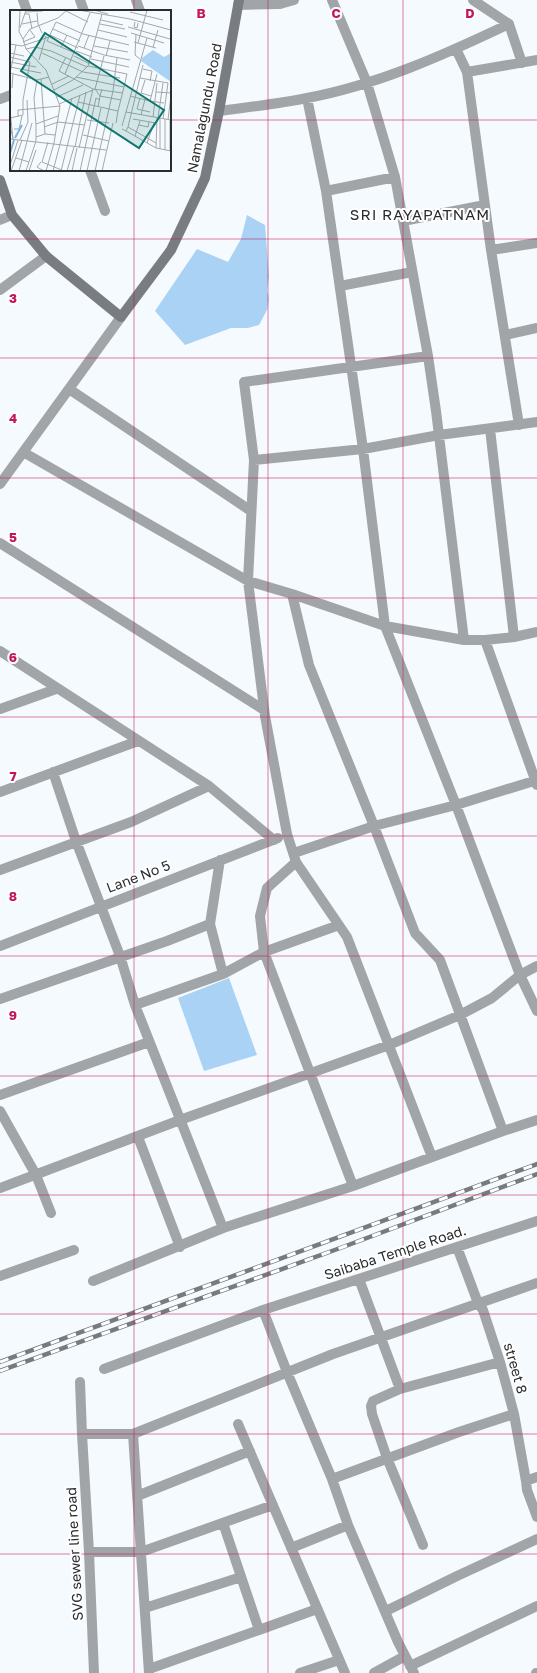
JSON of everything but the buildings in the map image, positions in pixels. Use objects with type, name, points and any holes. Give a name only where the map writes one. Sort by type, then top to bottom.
[{"type":"street","points":[[23,0],[27,10]]},
{"type":"street","points":[[80,0],[84,10]]},
{"type":"street","points":[[136,0],[140,10]]},
{"type":"street","points":[[239,3],[280,4],[294,0]]},
{"type":"street","points":[[332,0],[367,83],[395,177],[428,356],[440,435],[464,640]]},
{"type":"street","points":[[473,0],[509,24],[522,63]]},
{"type":"street","name":"Namalagundu Road","points":[[121,318],[171,250],[205,178],[220,111],[239,3]]},
{"type":"street","points":[[220,111],[307,98],[367,83],[456,49],[509,24]]},
{"type":"street","points":[[456,49],[467,72],[485,205],[519,425]]},
{"type":"street","points":[[467,72],[537,60]]},
{"type":"street","points":[[0,99],[10,94]]},
{"type":"street","points":[[307,98],[326,191],[363,448],[385,626],[456,805],[520,975],[537,1011]]},
{"type":"street","points":[[90,171],[106,210]]},
{"type":"street","points":[[326,191],[395,177]]},
{"type":"street","points":[[0,180],[12,215],[46,256],[121,318],[0,484]]},
{"type":"street","points":[[403,221],[485,205]]},
{"type":"street","points":[[0,220],[12,215]]},
{"type":"street","points":[[492,250],[537,243]]},
{"type":"street","points":[[0,290],[46,256]]},
{"type":"street","points":[[340,286],[412,272]]},
{"type":"street","points":[[505,334],[537,328]]},
{"type":"street","points":[[428,356],[244,382],[254,460],[248,581],[264,710],[287,834],[295,857],[347,936],[432,1157]]},
{"type":"street","points":[[69,389],[251,511]]},
{"type":"street","points":[[254,460],[363,448],[440,435],[537,422]]},
{"type":"street","points":[[490,429],[514,637]]},
{"type":"street","points":[[23,452],[248,581],[292,594],[385,626],[464,640],[485,640],[514,637],[537,632]]},
{"type":"street","points":[[0,543],[264,710]]},
{"type":"street","points":[[292,594],[309,665],[374,826],[415,933],[440,960],[503,1131]]},
{"type":"street","points":[[353,1186],[264,952],[260,916],[267,888],[295,857],[374,826],[456,805],[536,782],[485,640]]},
{"type":"street","points":[[0,651],[56,689],[209,786],[274,840]]},
{"type":"street","points":[[0,709],[56,689]]},
{"type":"street","points":[[0,792],[138,741]]},
{"type":"street","points":[[53,772],[76,842],[120,956],[135,1005],[223,1228]]},
{"type":"street","points":[[0,870],[131,822],[209,786]]},
{"type":"street","name":"Lane No 5","points":[[0,946],[287,834]]},
{"type":"street","points":[[220,860],[210,924],[223,974]]},
{"type":"street","points":[[0,999],[166,941],[210,924]]},
{"type":"street","points":[[135,1005],[223,974],[264,952],[339,925]]},
{"type":"street","points":[[0,1188],[180,1120],[389,1045],[460,1015],[492,998],[520,975],[537,966]]},
{"type":"street","points":[[0,1095],[149,1042]]},
{"type":"street","points":[[0,1111],[36,1175],[51,1213]]},
{"type":"street","points":[[93,1281],[223,1228],[353,1186],[537,1120]]},
{"type":"street","points":[[138,1137],[180,1246]]},
{"type":"street","name":"Saibaba Temple Road.","points":[[104,1369],[263,1310],[537,1221]]},
{"type":"street","name":"street 8","points":[[457,1247],[478,1303],[483,1310],[500,1362],[514,1414],[527,1490],[537,1517]]},
{"type":"street","points":[[0,1276],[74,1250]]},
{"type":"street","points":[[359,1279],[400,1390]]},
{"type":"street","points":[[82,1434],[133,1434],[287,1372],[381,1337],[537,1283]]},
{"type":"street","points":[[263,1310],[287,1372],[332,1479],[348,1525],[412,1670],[537,1606]]},
{"type":"street","points":[[423,1545],[387,1458],[372,1414],[371,1406],[373,1401],[400,1390],[500,1362]]},
{"type":"street","name":"SVG sewer line road","points":[[80,1382],[94,1673]]},
{"type":"street","points":[[332,1479],[459,1432],[514,1414]]},
{"type":"street","points":[[238,1424],[345,1673]]},
{"type":"street","points":[[133,1434],[149,1671],[318,1609]]},
{"type":"street","points":[[137,1496],[250,1451]]},
{"type":"street","points":[[526,1480],[537,1477]]},
{"type":"street","points":[[89,1552],[141,1552],[273,1505]]},
{"type":"street","points":[[222,1523],[259,1630]]},
{"type":"street","points":[[291,1548],[348,1525]]},
{"type":"street","points":[[386,1611],[537,1539]]},
{"type":"street","points":[[145,1608],[241,1577]]},
{"type":"street","points":[[374,1673],[405,1656]]},
{"type":"street","points":[[300,1673],[339,1660]]},
{"type":"shaded area","points":[[247,215],[265,225],[269,276],[267,290],[269,299],[267,310],[259,325],[248,328],[231,328],[185,345],[155,311],[197,249],[228,262],[241,239]]},
{"type":"shaded area","points":[[229,978],[257,1055],[204,1071],[178,998]]},
{"type":"railway","points":[[0,1362],[537,1164]]},
{"type":"railway","points":[[0,1371],[343,1247],[537,1174]]},
{"type":"district","name":"SRI RAYAPATNAM","points":[[420,214]]}]
